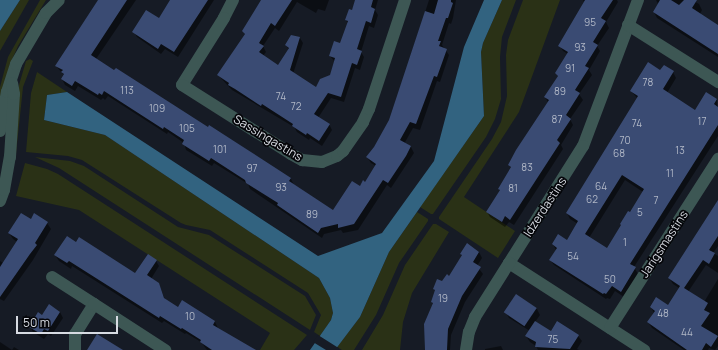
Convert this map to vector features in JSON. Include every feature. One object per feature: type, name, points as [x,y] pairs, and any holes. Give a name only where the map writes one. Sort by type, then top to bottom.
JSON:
[{"type":"street","points":[[46,13],[50,0]]},
{"type":"street","points":[[0,131],[7,92],[22,53],[46,13],[58,0]]},
{"type":"street","name":"Sassingastins","points":[[234,0],[182,85],[291,154],[302,160],[322,162],[337,156],[343,151],[363,122],[369,109],[405,0]]},
{"type":"street","name":"Idzerdastins","points":[[466,350],[469,332],[475,317],[583,146],[638,0]]},
{"type":"street","points":[[628,25],[718,82]]},
{"type":"street","points":[[0,201],[4,190],[10,157],[14,94],[12,81]]},
{"type":"street","name":"Jarigsmastins","points":[[610,328],[718,159]]},
{"type":"street","points":[[509,263],[644,350]]},
{"type":"street","points":[[52,277],[165,350]]},
{"type":"street","points":[[75,350],[75,334],[94,304]]},
{"type":"green space","points":[[20,0],[29,0],[0,51],[0,31]]},
{"type":"green space","points":[[40,0],[46,0],[18,46],[10,64],[0,111],[0,87],[8,57]]},
{"type":"green space","points":[[502,0],[516,0],[502,37],[500,57],[501,99],[495,119],[486,137],[433,214],[431,214],[420,207],[484,116],[481,52],[483,43]]},
{"type":"green space","points":[[523,0],[560,0],[519,112],[464,197],[515,231],[498,258],[439,219],[439,217],[492,139],[501,122],[507,96],[506,55],[508,40]]},
{"type":"green space","points":[[30,59],[33,61],[23,87],[16,154],[14,154],[19,85],[26,61]]},
{"type":"green space","points":[[37,72],[67,92],[47,95],[44,120],[105,135],[319,278],[330,298],[333,313],[331,320],[320,336],[314,332],[321,315],[308,293],[210,230],[181,223],[82,160],[68,156],[26,152],[31,93]]},
{"type":"green space","points":[[35,157],[70,161],[84,166],[178,227],[209,235],[305,296],[316,315],[310,330],[59,168]]},
{"type":"green space","points":[[25,163],[47,169],[58,174],[307,335],[294,350],[260,350],[270,333],[79,210],[16,196]]},
{"type":"green space","points":[[417,212],[428,219],[428,221],[399,263],[376,315],[354,350],[342,350],[337,347],[360,317],[389,252]]},
{"type":"green space","points":[[433,224],[436,224],[449,232],[412,293],[403,322],[400,350],[362,350],[383,315],[405,265]]},
{"type":"water","points":[[0,0],[20,0],[0,31]]},
{"type":"water","points":[[484,0],[502,0],[483,43],[481,52],[484,116],[389,252],[360,317],[335,350],[310,350],[331,320],[333,313],[330,298],[319,278],[105,135],[44,120],[47,95],[67,92],[318,256],[382,233],[434,161],[464,47]]},
{"type":"pier","points":[[318,335],[339,348],[338,350],[326,350],[313,342]]},
{"type":"building","points":[[98,0],[127,0],[91,55],[114,70],[116,68],[208,127],[209,125],[291,178],[289,181],[333,210],[352,181],[360,186],[363,180],[365,182],[376,164],[366,157],[374,147],[389,120],[425,11],[434,14],[438,0],[451,0],[453,3],[438,41],[441,41],[439,46],[447,49],[437,77],[434,76],[416,124],[410,122],[400,140],[411,146],[406,156],[388,183],[383,180],[354,224],[338,228],[338,224],[321,228],[318,233],[277,205],[278,203],[246,183],[245,180],[211,158],[209,161],[182,144],[184,140],[164,127],[163,129],[104,91],[102,95],[99,93],[98,95],[75,81],[72,86],[61,79],[64,74],[61,72],[63,70],[55,66]]},
{"type":"building","points":[[170,0],[208,0],[174,52],[161,44],[158,49],[132,32],[146,10],[159,18]]},
{"type":"building","points":[[261,0],[292,0],[275,26],[271,23],[259,43],[264,46],[259,52],[278,65],[289,48],[285,45],[291,35],[300,37],[290,70],[316,87],[320,79],[330,75],[335,58],[329,56],[334,41],[340,43],[348,21],[345,20],[349,9],[352,10],[355,0],[373,0],[371,7],[375,9],[371,23],[366,21],[357,49],[362,51],[357,65],[352,63],[341,97],[328,93],[314,114],[330,124],[319,141],[307,133],[306,135],[292,126],[293,124],[262,104],[261,106],[228,85],[229,83],[217,75],[245,34],[242,31]]},
{"type":"building","points":[[585,0],[613,0],[601,18],[606,21],[593,42],[598,45],[585,66],[589,68],[575,90],[580,93],[566,115],[571,119],[557,140],[560,143],[510,220],[505,216],[502,222],[486,212],[500,190],[498,189],[511,167],[508,165],[516,150],[549,100],[544,97],[558,76],[555,73],[568,52],[558,46]]},
{"type":"building","points":[[660,0],[671,0],[679,5],[684,0],[697,0],[692,8],[718,25],[718,54],[653,12]]},
{"type":"building","points":[[648,62],[660,70],[664,65],[674,71],[663,89],[695,110],[706,92],[717,99],[714,104],[718,107],[718,125],[630,264],[636,267],[621,292],[612,286],[606,294],[603,294],[549,260],[557,248],[552,244],[558,234],[567,240],[578,221],[566,213],[638,96],[630,91]],"holes":[[[622,175],[644,189],[630,212],[628,211],[607,248],[585,234]]]},
{"type":"building","points":[[718,200],[718,236],[709,250],[715,253],[709,264],[703,260],[684,288],[708,303],[704,310],[710,313],[701,326],[718,336],[711,347],[706,343],[702,350],[687,350],[647,322],[655,311],[650,307],[656,297],[668,305],[680,286],[668,278]]},
{"type":"building","points":[[21,213],[31,219],[34,213],[48,222],[35,243],[37,245],[0,297],[0,267],[18,239],[8,233]]},
{"type":"building","points":[[67,236],[76,242],[79,237],[135,273],[148,254],[157,260],[147,275],[159,283],[164,298],[178,307],[182,300],[215,321],[213,325],[256,350],[212,350],[200,342],[201,340],[182,328],[181,329],[160,316],[159,318],[69,261],[67,263],[54,255]]},
{"type":"building","points":[[467,243],[479,252],[473,262],[481,267],[462,296],[448,329],[447,350],[425,350],[424,324],[433,303],[431,302],[435,290],[433,289],[437,279],[442,281],[447,274],[449,276],[462,255],[460,254]]},
{"type":"building","points":[[516,294],[537,308],[524,326],[504,312]]},
{"type":"building","points":[[49,304],[60,312],[48,331],[44,329],[41,334],[29,327],[38,312],[42,315]]},
{"type":"building","points":[[535,321],[551,331],[557,321],[579,335],[570,349],[535,347],[536,342],[525,336]]},
{"type":"building","points":[[97,334],[123,350],[87,350]]}]
